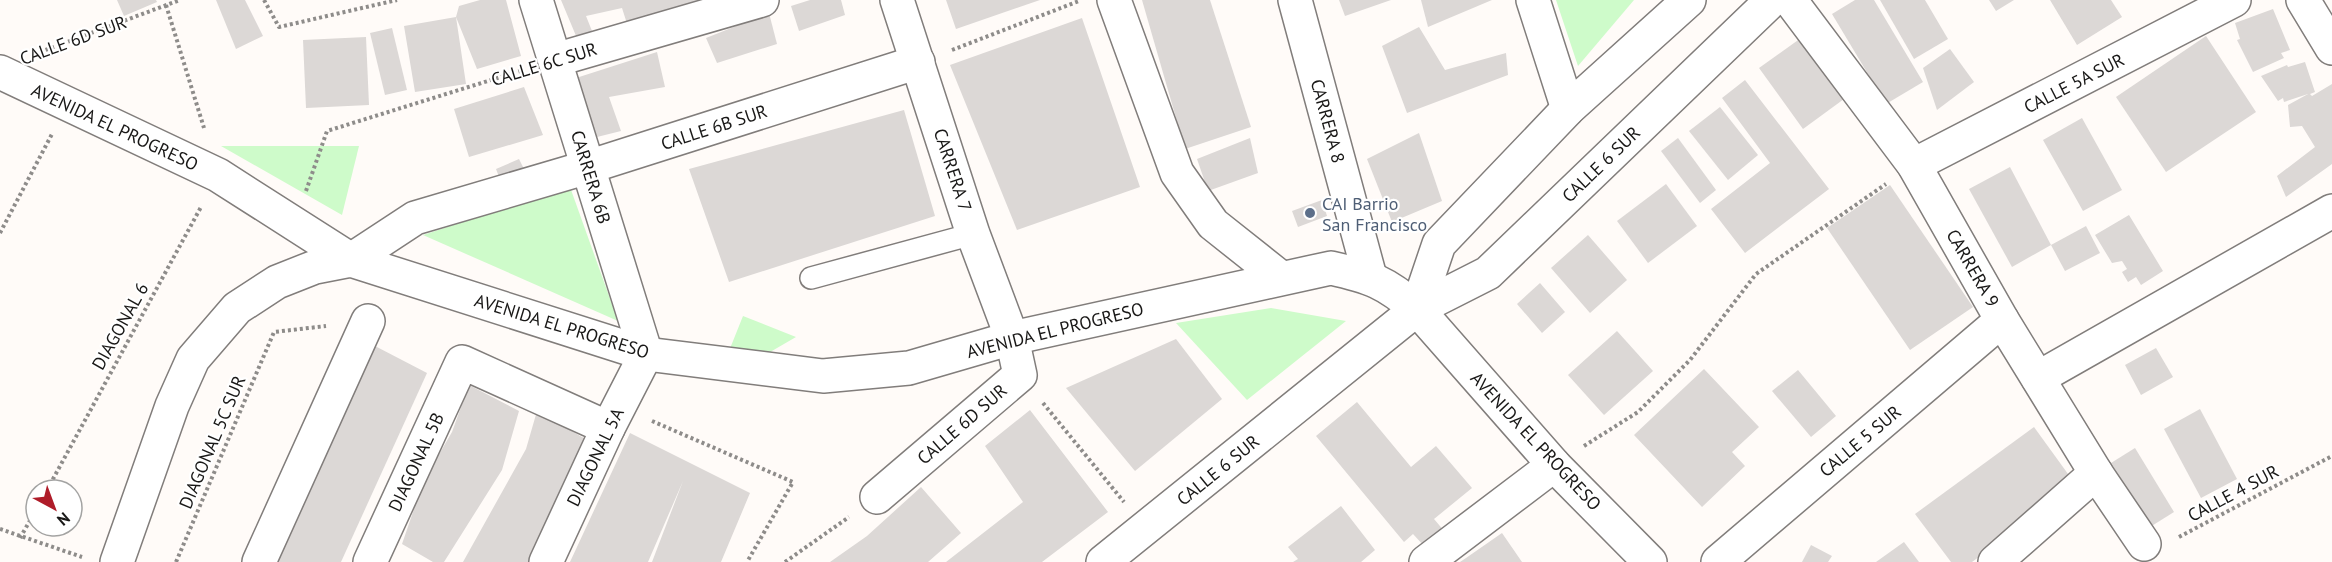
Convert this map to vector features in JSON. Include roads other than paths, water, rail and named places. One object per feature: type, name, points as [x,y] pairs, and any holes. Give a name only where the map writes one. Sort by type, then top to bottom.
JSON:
[{"type":"street","name":"CARRERA 6B","points":[[536,0],[646,354]]},
{"type":"street","name":"CALLE 6C SUR","points":[[555,60],[762,0]]},
{"type":"street","name":"CARRERA 7","points":[[897,0],[973,234],[1012,338]]},
{"type":"street","points":[[1114,0],[1177,173],[1213,224],[1281,278]]},
{"type":"street","name":"CARRERA 8","points":[[1295,0],[1370,277]]},
{"type":"street","points":[[1533,0],[1568,109]]},
{"type":"street","points":[[1417,309],[1439,244],[1568,109],[1689,0]]},
{"type":"street","name":"CALLE 6 SUR","points":[[1103,562],[1417,309],[1488,273],[1772,0]]},
{"type":"street","name":"CARRERA 9","points":[[1790,0],[1914,165],[2002,320],[2096,473],[2144,544]]},
{"type":"street","name":"CALLE 5A SUR","points":[[1914,165],[2234,0]]},
{"type":"street","points":[[2303,0],[2332,48]]},
{"type":"street","name":"CALLE 6B SUR","points":[[351,260],[415,218],[588,167],[918,62]]},
{"type":"street","name":"AVENIDA EL PROGRESO","points":[[0,72],[218,175],[295,222],[351,260],[646,354],[823,376],[909,368],[1012,338],[1331,268],[1370,277],[1394,290],[1417,309],[1554,465],[1650,562]]},
{"type":"street","points":[[2038,378],[2332,211]]},
{"type":"street","name":"AVENIDA EL PROGRESO","points":[[102,560],[193,359],[237,308],[277,282],[315,267],[351,260]]},
{"type":"street","name":"CALLE 5 SUR","points":[[1718,562],[2002,320]]},
{"type":"street","points":[[259,562],[368,321]]},
{"type":"street","name":"CALLE 6D SUR","points":[[877,497],[1020,375],[1012,338]]},
{"type":"street","name":"DIAGONAL 5A","points":[[546,562],[646,354]]},
{"type":"street","name":"DIAGONAL 5B","points":[[370,562],[462,362],[614,417]]},
{"type":"street","points":[[1426,562],[1554,465]]},
{"type":"street","points":[[1995,562],[2096,473]]},
{"type":"lane","points":[[811,278],[973,234]]},
{"type":"place","name":"CAI Barrio San Francisco","points":[[1310,213]]}]
